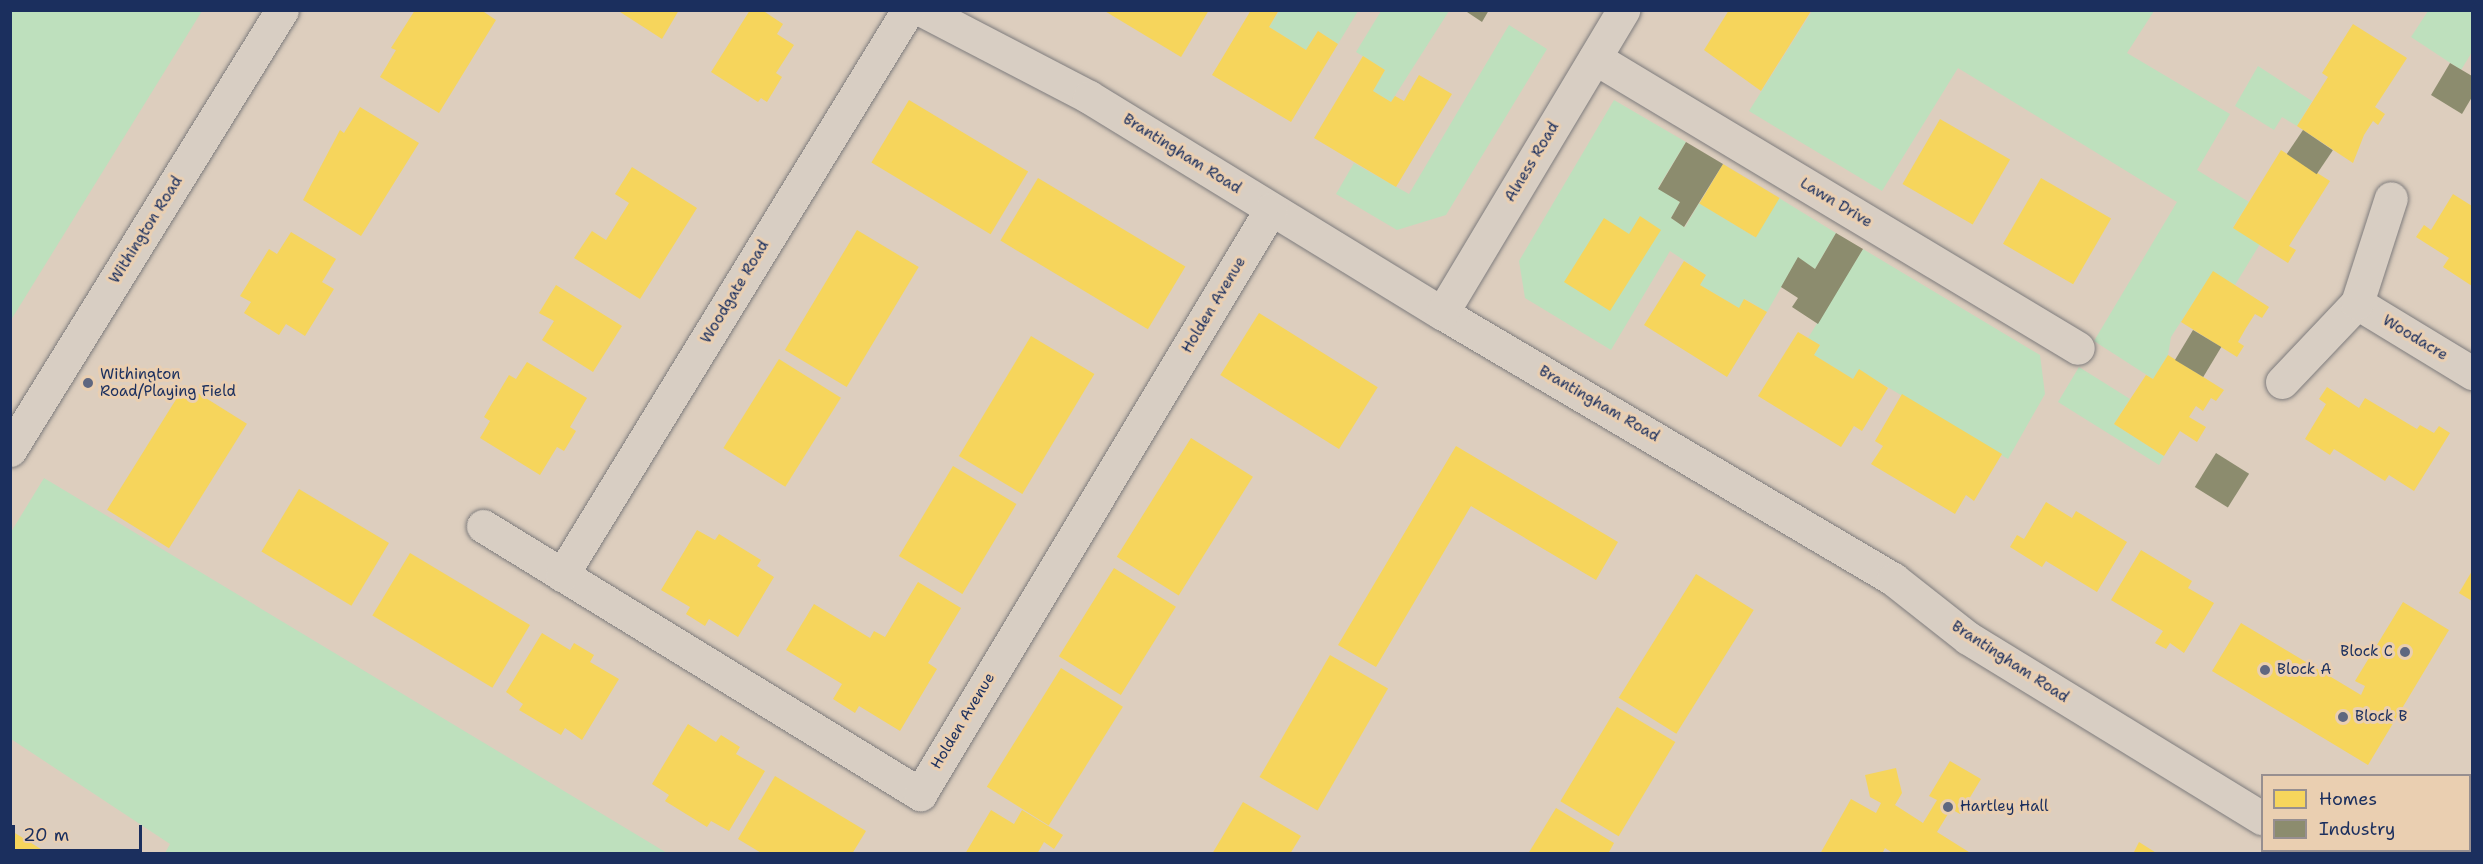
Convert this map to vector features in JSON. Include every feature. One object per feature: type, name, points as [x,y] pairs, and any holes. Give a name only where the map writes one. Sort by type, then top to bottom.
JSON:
[{"type":"street","name":"Withington Road","points":[[10,450],[282,10]]},
{"type":"street","name":"Woodgate Road","points":[[562,575],[909,10]]},
{"type":"street","name":"Brantingham Road","points":[[922,10],[1089,97],[1442,313],[1893,579],[1968,638],[2261,817]]},
{"type":"street","name":"Alness Road","points":[[1442,313],[1623,10]]},
{"type":"street","name":"Lawn Drive","points":[[1594,57],[2078,348]]},
{"type":"street","points":[[2282,382],[2357,303],[2391,198]]},
{"type":"street","name":"Holden Avenue","points":[[483,526],[920,794],[1271,209]]},
{"type":"street","name":"Woodacre","points":[[2357,303],[2472,373]]},
{"type":"green space","points":[[10,11],[202,11],[11,320]]},
{"type":"green space","points":[[1279,11],[1358,11],[1338,44],[1318,31],[1306,50],[1269,27]]},
{"type":"green space","points":[[1381,11],[1449,11],[1391,102],[1373,91],[1385,70],[1356,52]]},
{"type":"green space","points":[[1812,11],[2154,11],[2127,53],[2230,114],[2197,170],[2249,202],[2233,227],[2260,244],[2235,285],[2213,272],[2171,337],[2168,355],[2153,379],[2094,341],[2177,202],[1958,68],[1882,191],[1749,111]]},
{"type":"green space","points":[[2428,11],[2472,11],[2472,52],[2461,70],[2411,37]]},
{"type":"green space","points":[[1509,25],[1547,49],[1446,215],[1397,230],[1336,194],[1354,163],[1409,194]]},
{"type":"green space","points":[[2258,66],[2312,101],[2297,126],[2282,117],[2274,130],[2235,106]]},
{"type":"green space","points":[[1614,100],[1686,142],[1658,188],[1680,202],[1671,218],[1685,227],[1699,203],[1755,237],[1779,198],[1836,233],[1815,269],[1798,258],[1767,312],[1745,299],[1739,308],[1700,285],[1706,275],[1670,251],[1611,350],[1525,298],[1519,261]]},
{"type":"green space","points":[[1863,249],[2040,355],[2045,394],[2008,459],[1859,370],[1853,379],[1814,355],[1820,345],[1808,338]]},
{"type":"green space","points":[[2079,367],[2130,399],[2114,424],[2164,456],[2159,465],[2058,402]]},
{"type":"green space","points":[[44,478],[667,853],[165,853],[170,844],[11,739],[11,532]]},
{"type":"building: Homes","points":[[415,10],[481,10],[496,20],[439,113],[380,77],[396,50],[391,48]]},
{"type":"building: Homes","points":[[617,10],[679,10],[662,39]]},
{"type":"building: Homes","points":[[750,10],[762,10],[783,24],[777,34],[794,45],[776,73],[782,77],[767,102],[761,98],[758,102],[711,72]]},
{"type":"building: Homes","points":[[1103,10],[1209,10],[1181,57]]},
{"type":"building: Homes","points":[[1251,10],[1279,10],[1269,27],[1306,50],[1318,31],[1338,44],[1291,122],[1212,75]]},
{"type":"building: Homes","points":[[1729,10],[1811,11],[1761,91],[1704,50]]},
{"type":"building: Homes","points":[[2353,24],[2407,58],[2375,107],[2385,114],[2378,125],[2373,121],[2364,135],[2353,163],[2297,126],[2328,77],[2322,73]]},
{"type":"building: Homes","points":[[1363,56],[1385,70],[1373,91],[1391,102],[1395,96],[1404,101],[1419,75],[1452,94],[1396,187],[1314,138]]},
{"type":"building: Homes","points":[[909,100],[1028,172],[991,234],[871,163]]},
{"type":"building: Homes","points":[[360,107],[419,143],[361,236],[303,200],[340,130],[344,133]]},
{"type":"building: Homes","points":[[1940,119],[2010,160],[1973,224],[1902,184]]},
{"type":"building: Homes","points":[[2281,150],[2330,181],[2289,246],[2296,250],[2288,263],[2233,228]]},
{"type":"building: Homes","points":[[1723,164],[1780,198],[1756,237],[1699,203]]},
{"type":"building: Homes","points":[[632,167],[697,208],[640,299],[574,258],[592,231],[606,240],[629,203],[615,194]]},
{"type":"building: Homes","points":[[1038,178],[1185,267],[1148,329],[1000,241]]},
{"type":"building: Homes","points":[[2041,178],[2111,218],[2073,284],[2003,244]]},
{"type":"building: Homes","points":[[2453,194],[2472,206],[2472,286],[2443,267],[2449,258],[2416,237],[2424,225],[2431,230]]},
{"type":"building: Homes","points":[[1640,216],[1661,230],[1610,311],[1564,282],[1604,218],[1629,234]]},
{"type":"building: Homes","points":[[857,230],[919,267],[847,387],[785,350]]},
{"type":"building: Homes","points":[[291,232],[336,259],[322,282],[334,289],[305,336],[286,324],[279,335],[244,313],[251,302],[240,296],[269,249],[277,254]]},
{"type":"building: Homes","points":[[1684,261],[1706,275],[1700,285],[1739,308],[1744,299],[1767,312],[1727,377],[1644,325]]},
{"type":"building: Homes","points":[[2213,271],[2269,307],[2262,318],[2255,314],[2246,328],[2238,342],[2244,346],[2237,357],[2181,322]]},
{"type":"building: Homes","points":[[556,285],[622,326],[593,372],[542,340],[554,321],[539,313]]},
{"type":"building: Homes","points":[[1259,313],[1378,387],[1339,449],[1220,375]]},
{"type":"building: Homes","points":[[1798,332],[1820,345],[1814,355],[1853,379],[1859,369],[1888,388],[1862,431],[1854,426],[1841,447],[1758,396]]},
{"type":"building: Homes","points":[[1031,336],[1094,374],[1022,494],[959,456]]},
{"type":"building: Homes","points":[[2168,355],[2224,390],[2216,401],[2211,398],[2203,411],[2196,406],[2189,417],[2206,427],[2197,442],[2180,431],[2164,456],[2114,424],[2146,375],[2153,379]]},
{"type":"building: Homes","points":[[779,359],[841,398],[785,487],[723,448]]},
{"type":"building: Homes","points":[[527,362],[587,398],[570,427],[576,431],[564,451],[557,447],[540,475],[480,438],[490,421],[484,417],[509,375],[516,379]]},
{"type":"building: Homes","points":[[185,385],[247,424],[169,548],[107,510]]},
{"type":"building: Homes","points":[[2327,387],[2359,408],[2365,398],[2417,429],[2420,425],[2434,433],[2439,426],[2450,433],[2414,491],[2389,475],[2385,481],[2334,449],[2330,455],[2305,439],[2326,404],[2319,399]]},
{"type":"building: Homes","points":[[1902,394],[2002,454],[1974,501],[1966,495],[1955,514],[1871,464],[1883,446],[1875,441]]},
{"type":"building: Homes","points":[[1191,438],[1253,477],[1179,595],[1117,557]]},
{"type":"building: Homes","points":[[1456,446],[1618,542],[1596,580],[1471,506],[1376,667],[1338,645]]},
{"type":"building: Homes","points":[[953,466],[1016,504],[962,594],[899,556]]},
{"type":"building: Homes","points":[[299,489],[389,543],[351,606],[261,552]]},
{"type":"building: Homes","points":[[2046,502],[2072,518],[2076,511],[2127,542],[2097,592],[2046,561],[2042,567],[2010,547],[2017,535],[2024,539]]},
{"type":"building: Homes","points":[[697,530],[715,540],[719,534],[761,560],[757,566],[774,577],[738,637],[709,619],[705,626],[686,614],[690,607],[661,590]]},
{"type":"building: Homes","points":[[2141,550],[2192,581],[2188,588],[2214,603],[2184,653],[2170,643],[2166,649],[2155,643],[2163,631],[2111,600]]},
{"type":"building: Homes","points":[[410,553],[530,625],[492,688],[372,616]]},
{"type":"building: Homes","points":[[1114,568],[1176,607],[1121,695],[1059,656]]},
{"type":"building: Homes","points":[[2472,571],[2472,601],[2459,593]]},
{"type":"building: Homes","points":[[1696,574],[1754,610],[1676,734],[1619,698]]},
{"type":"building: Homes","points":[[918,582],[961,608],[928,663],[937,669],[900,731],[859,706],[855,713],[833,699],[842,684],[786,650],[814,604],[870,638],[874,631],[885,637]]},
{"type":"building: Homes","points":[[2403,602],[2449,630],[2368,765],[2212,671],[2241,623],[2361,695],[2365,686],[2355,681]]},
{"type":"building: Homes","points":[[542,633],[570,650],[574,643],[594,655],[590,662],[619,679],[582,740],[565,728],[561,735],[519,710],[523,704],[506,692]]},
{"type":"building: Homes","points":[[1330,655],[1388,688],[1318,811],[1260,777]]},
{"type":"building: Homes","points":[[1061,668],[1123,707],[1049,825],[987,787]]},
{"type":"building: Homes","points":[[1617,707],[1675,742],[1619,836],[1560,801]]},
{"type":"building: Homes","points":[[688,724],[716,742],[721,735],[740,747],[736,754],[765,771],[729,831],[711,821],[707,827],[665,801],[669,795],[652,784]]},
{"type":"building: Homes","name":"Hartley Hall","points":[[1950,761],[1981,779],[1960,814],[1951,809],[1937,832],[1972,854],[1894,854],[1885,848],[1882,854],[1820,854],[1851,799],[1876,813],[1881,803],[1870,797],[1865,775],[1896,768],[1902,793],[1895,805],[1923,823],[1937,800],[1929,796]]},
{"type":"building: Homes","points":[[775,776],[866,831],[852,854],[763,854],[738,839]]},
{"type":"building: Homes","points":[[1243,802],[1301,836],[1290,854],[1212,854]]},
{"type":"building: Homes","points":[[1556,808],[1614,843],[1608,854],[1528,854]]},
{"type":"building: Homes","points":[[991,810],[1014,824],[1022,810],[1063,835],[1054,849],[1044,842],[1037,854],[965,854]]},
{"type":"building: Homes","points":[[10,830],[49,854],[10,854]]},
{"type":"building: Homes","points":[[2139,842],[2158,854],[2133,854]]},
{"type":"building: Industry","points":[[1464,10],[1489,10],[1482,22]]},
{"type":"building: Industry","points":[[2450,63],[2472,76],[2472,97],[2462,114],[2431,95]]},
{"type":"building: Industry","points":[[2303,130],[2333,150],[2317,174],[2287,154]]},
{"type":"building: Industry","points":[[1686,142],[1723,164],[1684,227],[1671,218],[1680,202],[1658,189]]},
{"type":"building: Industry","points":[[1836,233],[1863,249],[1818,324],[1792,307],[1798,298],[1781,287],[1798,257],[1815,269]]},
{"type":"building: Industry","points":[[2193,330],[2221,347],[2203,377],[2175,360]]},
{"type":"building: Industry","points":[[2216,453],[2249,474],[2228,508],[2195,487]]},
{"type":"place","name":"Withington Road/Playing Field","points":[[88,383]]},
{"type":"place","name":"Block C","points":[[2405,652]]},
{"type":"place","name":"Block A","points":[[2265,670]]},
{"type":"place","name":"Block B","points":[[2343,717]]},
{"type":"place","name":"Hartley Hall","points":[[1948,807]]}]
